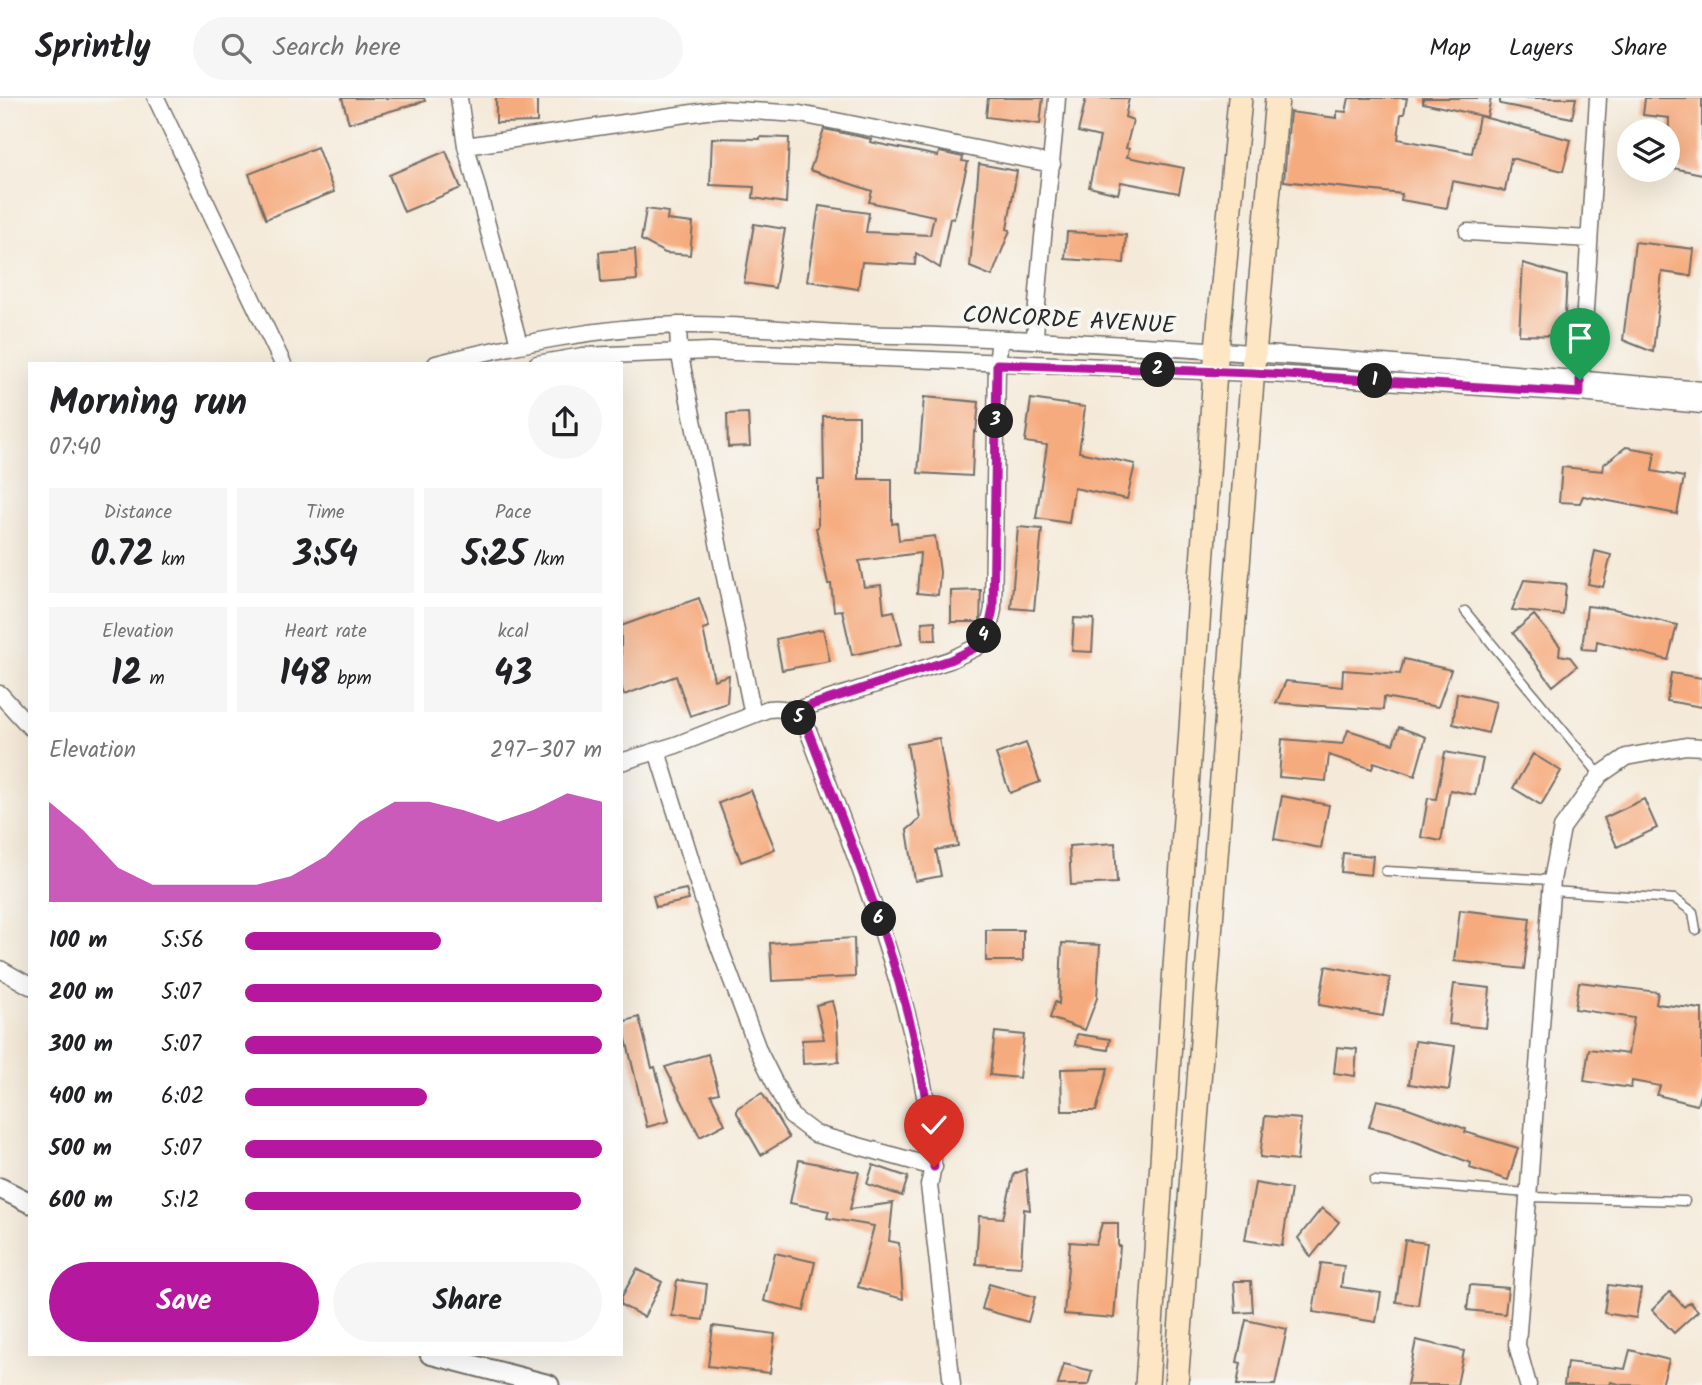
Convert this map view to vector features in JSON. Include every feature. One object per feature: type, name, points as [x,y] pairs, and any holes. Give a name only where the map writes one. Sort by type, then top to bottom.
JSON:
[{"type":"main road","points":[[1147,1385],[1215,362],[1240,98]]},
{"type":"main road","points":[[1176,1385],[1254,364],[1278,98]]},
{"type":"street","points":[[156,98],[282,362]]},
{"type":"street","points":[[460,98],[466,146],[519,344]]},
{"type":"street","points":[[1035,341],[1037,288],[1057,98]]},
{"type":"street","points":[[1580,386],[1598,98]]},
{"type":"street","points":[[466,146],[719,104],[800,114],[1052,164]]},
{"type":"street","points":[[1468,232],[1589,240]]},
{"type":"street","points":[[678,326],[679,351],[753,715]]},
{"type":"street","name":"CONCORDE AVENUE","points":[[444,362],[519,344],[678,326],[1000,338],[1215,362]]},
{"type":"street","points":[[623,760],[657,751],[753,715],[781,708],[793,711],[950,660],[977,647],[989,628],[993,609],[997,364],[1000,338]]},
{"type":"street","name":"CONCORDE AVENUE","points":[[548,362],[583,356],[679,351],[997,364],[1215,362],[1580,386],[1702,390]]},
{"type":"street","name":"CONCORDE AVENUE","points":[[1580,386],[1702,405]]},
{"type":"street","points":[[0,694],[28,725]]},
{"type":"street","points":[[793,711],[806,725],[883,928],[915,1040],[934,1146],[934,1167],[929,1185],[953,1385]]},
{"type":"street","points":[[1528,1385],[1517,1345],[1551,885],[1562,828],[1600,775],[1626,757],[1686,746],[1702,747]]},
{"type":"street","points":[[657,751],[712,928],[759,1052],[791,1116],[815,1134],[934,1167]]},
{"type":"street","points":[[0,969],[28,985]]},
{"type":"street","points":[[0,1188],[28,1202]]},
{"type":"street","points":[[437,1356],[549,1385]]},
{"type":"lane","points":[[1465,611],[1600,775]]},
{"type":"lane","points":[[1386,870],[1675,899],[1693,912],[1696,930]]},
{"type":"lane","points":[[1374,1181],[1528,1195],[1685,1201]]},
{"type":"building","points":[[342,98],[424,98],[425,101],[349,123]]},
{"type":"building","points":[[496,98],[537,98],[537,122],[496,123]]},
{"type":"building","points":[[988,98],[1043,98],[1040,124],[986,117]]},
{"type":"building","points":[[1086,98],[1129,98],[1125,117],[1133,120],[1126,148],[1129,149],[1127,157],[1184,168],[1179,193],[1121,182],[1118,194],[1089,187],[1100,137],[1078,132]]},
{"type":"building","points":[[1349,98],[1407,98],[1404,114],[1401,114],[1398,139],[1472,153],[1479,116],[1571,140],[1563,171],[1511,158],[1505,191],[1452,181],[1447,208],[1401,200],[1402,194],[1284,181],[1290,112],[1337,118],[1337,111],[1346,112]]},
{"type":"building","points":[[1423,98],[1491,98],[1487,117],[1423,103]]},
{"type":"building","points":[[1500,98],[1576,98],[1572,118],[1500,104]]},
{"type":"building","points":[[1645,98],[1702,98],[1702,174],[1680,169],[1680,119],[1643,115]]},
{"type":"building","points":[[824,129],[938,156],[939,152],[963,157],[962,161],[968,162],[954,219],[950,218],[940,268],[916,253],[915,265],[862,262],[858,289],[807,281],[819,206],[869,213],[866,232],[930,235],[934,216],[869,202],[872,191],[810,170]]},
{"type":"building","points":[[712,138],[789,138],[786,203],[753,198],[754,187],[710,185]]},
{"type":"building","points":[[317,147],[334,192],[266,219],[249,174]]},
{"type":"building","points":[[446,151],[461,188],[404,212],[389,175]]},
{"type":"building","points":[[979,164],[1017,171],[1007,229],[1010,230],[992,276],[970,267]]},
{"type":"building","points":[[646,209],[668,212],[667,220],[693,223],[690,255],[665,253],[641,240]]},
{"type":"building","points":[[754,224],[785,229],[775,288],[744,283]]},
{"type":"building","points":[[1067,232],[1126,235],[1124,263],[1065,259]]},
{"type":"building","points":[[1635,242],[1694,249],[1691,276],[1662,272],[1653,352],[1623,340]]},
{"type":"building","points":[[635,249],[637,280],[601,283],[599,252]]},
{"type":"building","points":[[1523,263],[1567,276],[1564,336],[1519,335]]},
{"type":"building","points":[[924,397],[979,402],[976,432],[974,431],[972,476],[918,473]]},
{"type":"building","points":[[1031,399],[1085,407],[1079,452],[1135,464],[1127,499],[1074,488],[1069,523],[1036,518],[1047,445],[1025,442]]},
{"type":"building","points":[[748,413],[750,446],[728,447],[727,414]]},
{"type":"building","points":[[823,416],[859,416],[859,479],[892,479],[892,524],[897,523],[899,540],[935,536],[940,572],[938,595],[917,593],[920,553],[859,561],[864,587],[881,585],[884,613],[894,611],[902,644],[852,655],[842,610],[834,611],[831,584],[828,584],[816,528],[818,480],[824,480]]},
{"type":"building","points":[[1626,447],[1655,452],[1652,471],[1684,477],[1677,514],[1583,496],[1580,503],[1559,502],[1562,467],[1603,471],[1604,464]]},
{"type":"building","points":[[1018,527],[1042,529],[1034,610],[1011,608]]},
{"type":"building","points":[[1595,551],[1611,555],[1603,587],[1588,584]]},
{"type":"building","points":[[1524,580],[1566,584],[1563,615],[1512,610]]},
{"type":"building","points":[[981,590],[980,622],[951,622],[951,591]]},
{"type":"building","points":[[699,598],[709,627],[703,629],[714,680],[729,675],[727,703],[690,716],[676,676],[624,695],[623,625]]},
{"type":"building","points":[[1587,606],[1614,609],[1677,625],[1668,660],[1597,641],[1596,650],[1582,649]]},
{"type":"building","points":[[1534,615],[1560,646],[1559,655],[1570,657],[1577,666],[1553,686],[1513,633]]},
{"type":"building","points":[[1074,618],[1094,619],[1092,652],[1072,651]]},
{"type":"building","points":[[935,621],[936,640],[923,640],[922,622]]},
{"type":"building","points":[[823,629],[830,661],[782,670],[776,639]]},
{"type":"building","points":[[1404,659],[1451,670],[1438,707],[1384,697],[1383,710],[1276,703],[1286,681],[1342,687],[1343,670],[1400,674]]},
{"type":"building","points":[[1671,673],[1702,678],[1702,707],[1667,701]]},
{"type":"building","points":[[1457,693],[1496,702],[1488,733],[1453,724]]},
{"type":"building","points":[[1399,727],[1426,737],[1415,776],[1374,762],[1372,769],[1329,755],[1326,781],[1279,777],[1282,739],[1343,744],[1348,730],[1393,744]]},
{"type":"building","points":[[939,738],[958,846],[936,850],[941,876],[915,881],[907,830],[920,819],[907,744]]},
{"type":"building","points":[[1026,743],[1040,782],[1010,793],[996,754]]},
{"type":"building","points":[[1445,752],[1483,759],[1475,795],[1450,790],[1441,841],[1421,837],[1428,798],[1436,799]]},
{"type":"building","points":[[1533,754],[1561,771],[1541,805],[1513,788]]},
{"type":"building","points":[[751,790],[775,849],[741,862],[719,803]]},
{"type":"building","points":[[1282,796],[1329,805],[1321,848],[1274,839]]},
{"type":"building","points":[[1644,799],[1657,828],[1617,847],[1604,818]]},
{"type":"building","points":[[1115,843],[1117,883],[1071,885],[1069,846]]},
{"type":"building","points":[[1343,853],[1373,856],[1371,875],[1341,872]]},
{"type":"building","points":[[686,889],[689,900],[656,907],[653,896]]},
{"type":"building","points":[[1460,910],[1530,918],[1524,969],[1454,961]]},
{"type":"building","points":[[986,930],[1023,930],[1023,961],[986,961]]},
{"type":"building","points":[[854,938],[855,977],[772,981],[770,943]]},
{"type":"building","points":[[1062,943],[1100,945],[1097,998],[1085,1030],[1050,1018],[1055,1002],[1059,1004]]},
{"type":"building","points":[[1326,966],[1390,978],[1383,1016],[1319,1005]]},
{"type":"building","points":[[1579,982],[1658,992],[1656,1004],[1702,1009],[1702,1088],[1697,1105],[1657,1095],[1660,1086],[1632,1081],[1631,1088],[1584,1081],[1589,1049],[1628,1054],[1634,1018],[1575,1009]]},
{"type":"building","points":[[1454,984],[1490,988],[1486,1028],[1449,1024]]},
{"type":"building","points":[[832,1001],[837,1022],[839,1062],[803,1064],[802,1040],[824,1039],[816,1005]]},
{"type":"building","points":[[639,1017],[669,1121],[647,1127],[623,1022]]},
{"type":"building","points":[[995,1032],[1024,1035],[1019,1078],[990,1075]]},
{"type":"building","points":[[1077,1034],[1110,1039],[1108,1050],[1075,1045]]},
{"type":"building","points":[[1415,1041],[1455,1046],[1449,1090],[1409,1084]]},
{"type":"building","points":[[1337,1047],[1357,1049],[1355,1076],[1334,1073]]},
{"type":"building","points":[[708,1054],[719,1093],[711,1095],[725,1124],[700,1137],[665,1067]]},
{"type":"building","points":[[1108,1068],[1096,1111],[1062,1111],[1061,1069]]},
{"type":"building","points":[[762,1093],[789,1138],[761,1155],[737,1113],[737,1108]]},
{"type":"building","points":[[1377,1100],[1400,1105],[1466,1129],[1465,1132],[1518,1148],[1508,1180],[1470,1168],[1471,1163],[1390,1132],[1369,1127]]},
{"type":"building","points":[[1265,1116],[1301,1119],[1297,1161],[1260,1157]]},
{"type":"building","points":[[799,1160],[859,1172],[850,1209],[893,1203],[889,1241],[899,1243],[903,1299],[858,1287],[874,1226],[827,1218],[829,1211],[790,1203]]},
{"type":"building","points":[[873,1165],[908,1177],[902,1196],[867,1184]]},
{"type":"building","points":[[1026,1169],[1030,1210],[1024,1209],[1021,1267],[976,1264],[979,1216],[1003,1218],[1014,1174]]},
{"type":"building","points":[[1255,1183],[1291,1189],[1282,1246],[1245,1240]]},
{"type":"building","points":[[1322,1208],[1339,1222],[1311,1257],[1298,1238]]},
{"type":"building","points":[[1102,1223],[1118,1223],[1120,1246],[1114,1318],[1064,1314],[1070,1242],[1096,1244]]},
{"type":"building","points":[[1405,1240],[1427,1243],[1418,1305],[1396,1302]]},
{"type":"building","points":[[775,1253],[815,1262],[804,1311],[764,1301]]},
{"type":"building","points":[[1321,1263],[1344,1266],[1341,1287],[1381,1293],[1376,1322],[1313,1312]]},
{"type":"building","points":[[637,1269],[662,1282],[644,1317],[623,1306],[623,1294]]},
{"type":"building","points":[[677,1280],[707,1284],[703,1320],[672,1316]]},
{"type":"building","points":[[1234,1281],[1251,1281],[1253,1312],[1236,1313]]},
{"type":"building","points":[[989,1284],[1035,1297],[1028,1322],[982,1309]]},
{"type":"building","points":[[1470,1285],[1508,1288],[1505,1314],[1467,1310]]},
{"type":"building","points":[[1608,1285],[1641,1289],[1636,1318],[1604,1313]]},
{"type":"building","points":[[1670,1292],[1684,1307],[1690,1302],[1698,1311],[1674,1333],[1652,1310]]},
{"type":"building","points":[[1246,1320],[1287,1329],[1275,1385],[1237,1385],[1241,1363],[1237,1362]]},
{"type":"building","points":[[713,1326],[775,1334],[770,1373],[708,1366]]},
{"type":"building","points":[[1416,1340],[1464,1351],[1457,1385],[1407,1385]]},
{"type":"building","points":[[1630,1350],[1669,1360],[1662,1385],[1623,1385],[1611,1382],[1610,1385],[1564,1385],[1567,1362],[1625,1369]]},
{"type":"building","points":[[1064,1364],[1092,1371],[1088,1385],[1058,1385]]},
{"type":"route","points":[[934,1167],[934,1146],[915,1040],[883,928],[806,725],[793,711],[950,660],[977,647],[989,628],[993,609],[997,364],[1214,371],[1580,393],[1580,380]]}]
